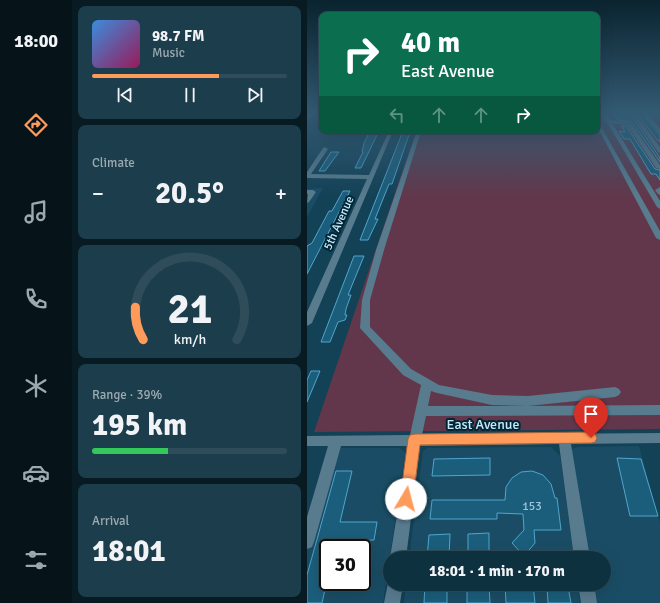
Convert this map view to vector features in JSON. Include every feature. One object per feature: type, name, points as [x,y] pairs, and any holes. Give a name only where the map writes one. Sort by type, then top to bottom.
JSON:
[{"type":"street","name":"5th Avenue","points":[[308,319],[387,140]]},
{"type":"street","points":[[416,140],[380,250],[366,300],[365,328],[407,372],[437,389],[492,400],[528,401],[615,392]]},
{"type":"street","points":[[608,140],[660,227]]},
{"type":"street","points":[[620,140],[660,207]]},
{"type":"street","points":[[640,140],[657,167],[660,167]]},
{"type":"street","points":[[652,140],[660,151]]},
{"type":"street","points":[[307,176],[325,150]]},
{"type":"street","points":[[307,176],[371,177]]},
{"type":"street","points":[[660,189],[660,194]]},
{"type":"street","points":[[307,192],[313,192],[307,201]]},
{"type":"street","points":[[655,218],[660,238]]},
{"type":"street","points":[[399,551],[415,439],[427,383]]},
{"type":"street","points":[[420,411],[660,410]]},
{"type":"street","points":[[564,438],[581,551]]},
{"type":"street","name":"East Avenue","points":[[307,441],[336,442],[415,439],[660,438]]},
{"type":"street","points":[[307,542],[336,442]]},
{"type":"street","points":[[392,603],[394,591]]},
{"type":"street","points":[[587,591],[589,603]]},
{"type":"shaded area","points":[[413,140],[660,140],[660,429],[314,432]]},
{"type":"shaded area","points":[[323,188],[307,217],[307,189]]},
{"type":"shaded area","points":[[639,446],[660,523],[660,603],[596,603],[594,591],[611,591],[611,551],[588,551],[572,457],[572,449],[579,447]]},
{"type":"shaded area","points":[[551,447],[560,456],[573,551],[410,551],[423,451],[428,448]]},
{"type":"shaded area","points":[[336,448],[399,448],[403,450],[405,453],[391,551],[383,551],[383,591],[385,591],[383,603],[307,603],[307,548]]},
{"type":"shaded area","points":[[405,591],[578,591],[580,603],[404,603]]},
{"type":"building","points":[[365,140],[375,140],[361,168],[355,168],[363,152]]},
{"type":"building","points":[[399,140],[407,140],[392,184],[389,184],[375,219],[378,219],[368,240],[360,240]]},
{"type":"building","points":[[631,140],[636,140],[655,169],[660,170],[660,180],[656,174],[651,174]]},
{"type":"building","points":[[645,140],[648,140],[660,158],[660,162]]},
{"type":"building","points":[[331,152],[339,152],[325,171],[319,171]]},
{"type":"building","points":[[343,191],[350,191],[307,274],[307,246],[312,243],[329,211],[332,211]]},
{"type":"building","points":[[354,256],[364,256],[348,295],[351,295],[346,309],[345,315],[347,315],[345,320],[338,322],[330,342],[321,342]]},
{"type":"building","points":[[311,371],[320,371],[307,402],[307,380]]},
{"type":"building","points":[[490,458],[490,475],[432,476],[434,459]]},
{"type":"building","points":[[617,458],[641,459],[658,516],[630,516]]},
{"type":"building","points":[[336,471],[352,471],[340,522],[377,522],[374,540],[319,539],[319,591],[325,591],[322,603],[307,603],[307,575]]},
{"type":"building","points":[[532,471],[543,475],[551,484],[555,498],[557,498],[561,530],[534,530],[535,543],[528,551],[519,551],[512,543],[524,530],[523,514],[497,513],[497,519],[430,519],[432,500],[505,500],[506,487],[512,478],[521,472]]},
{"type":"building","points":[[489,533],[489,551],[468,551],[468,534]]},
{"type":"building","points":[[450,534],[449,551],[428,551],[429,535]]},
{"type":"building","points":[[425,591],[447,591],[447,603],[424,603]]},
{"type":"building","points":[[467,591],[489,591],[490,603],[467,603]]},
{"type":"building","points":[[505,591],[534,591],[535,603],[506,603]]},
{"type":"building","points":[[547,591],[569,591],[571,603],[548,603]]},
{"type":"route","points":[[406,499],[415,439],[591,438]]}]
